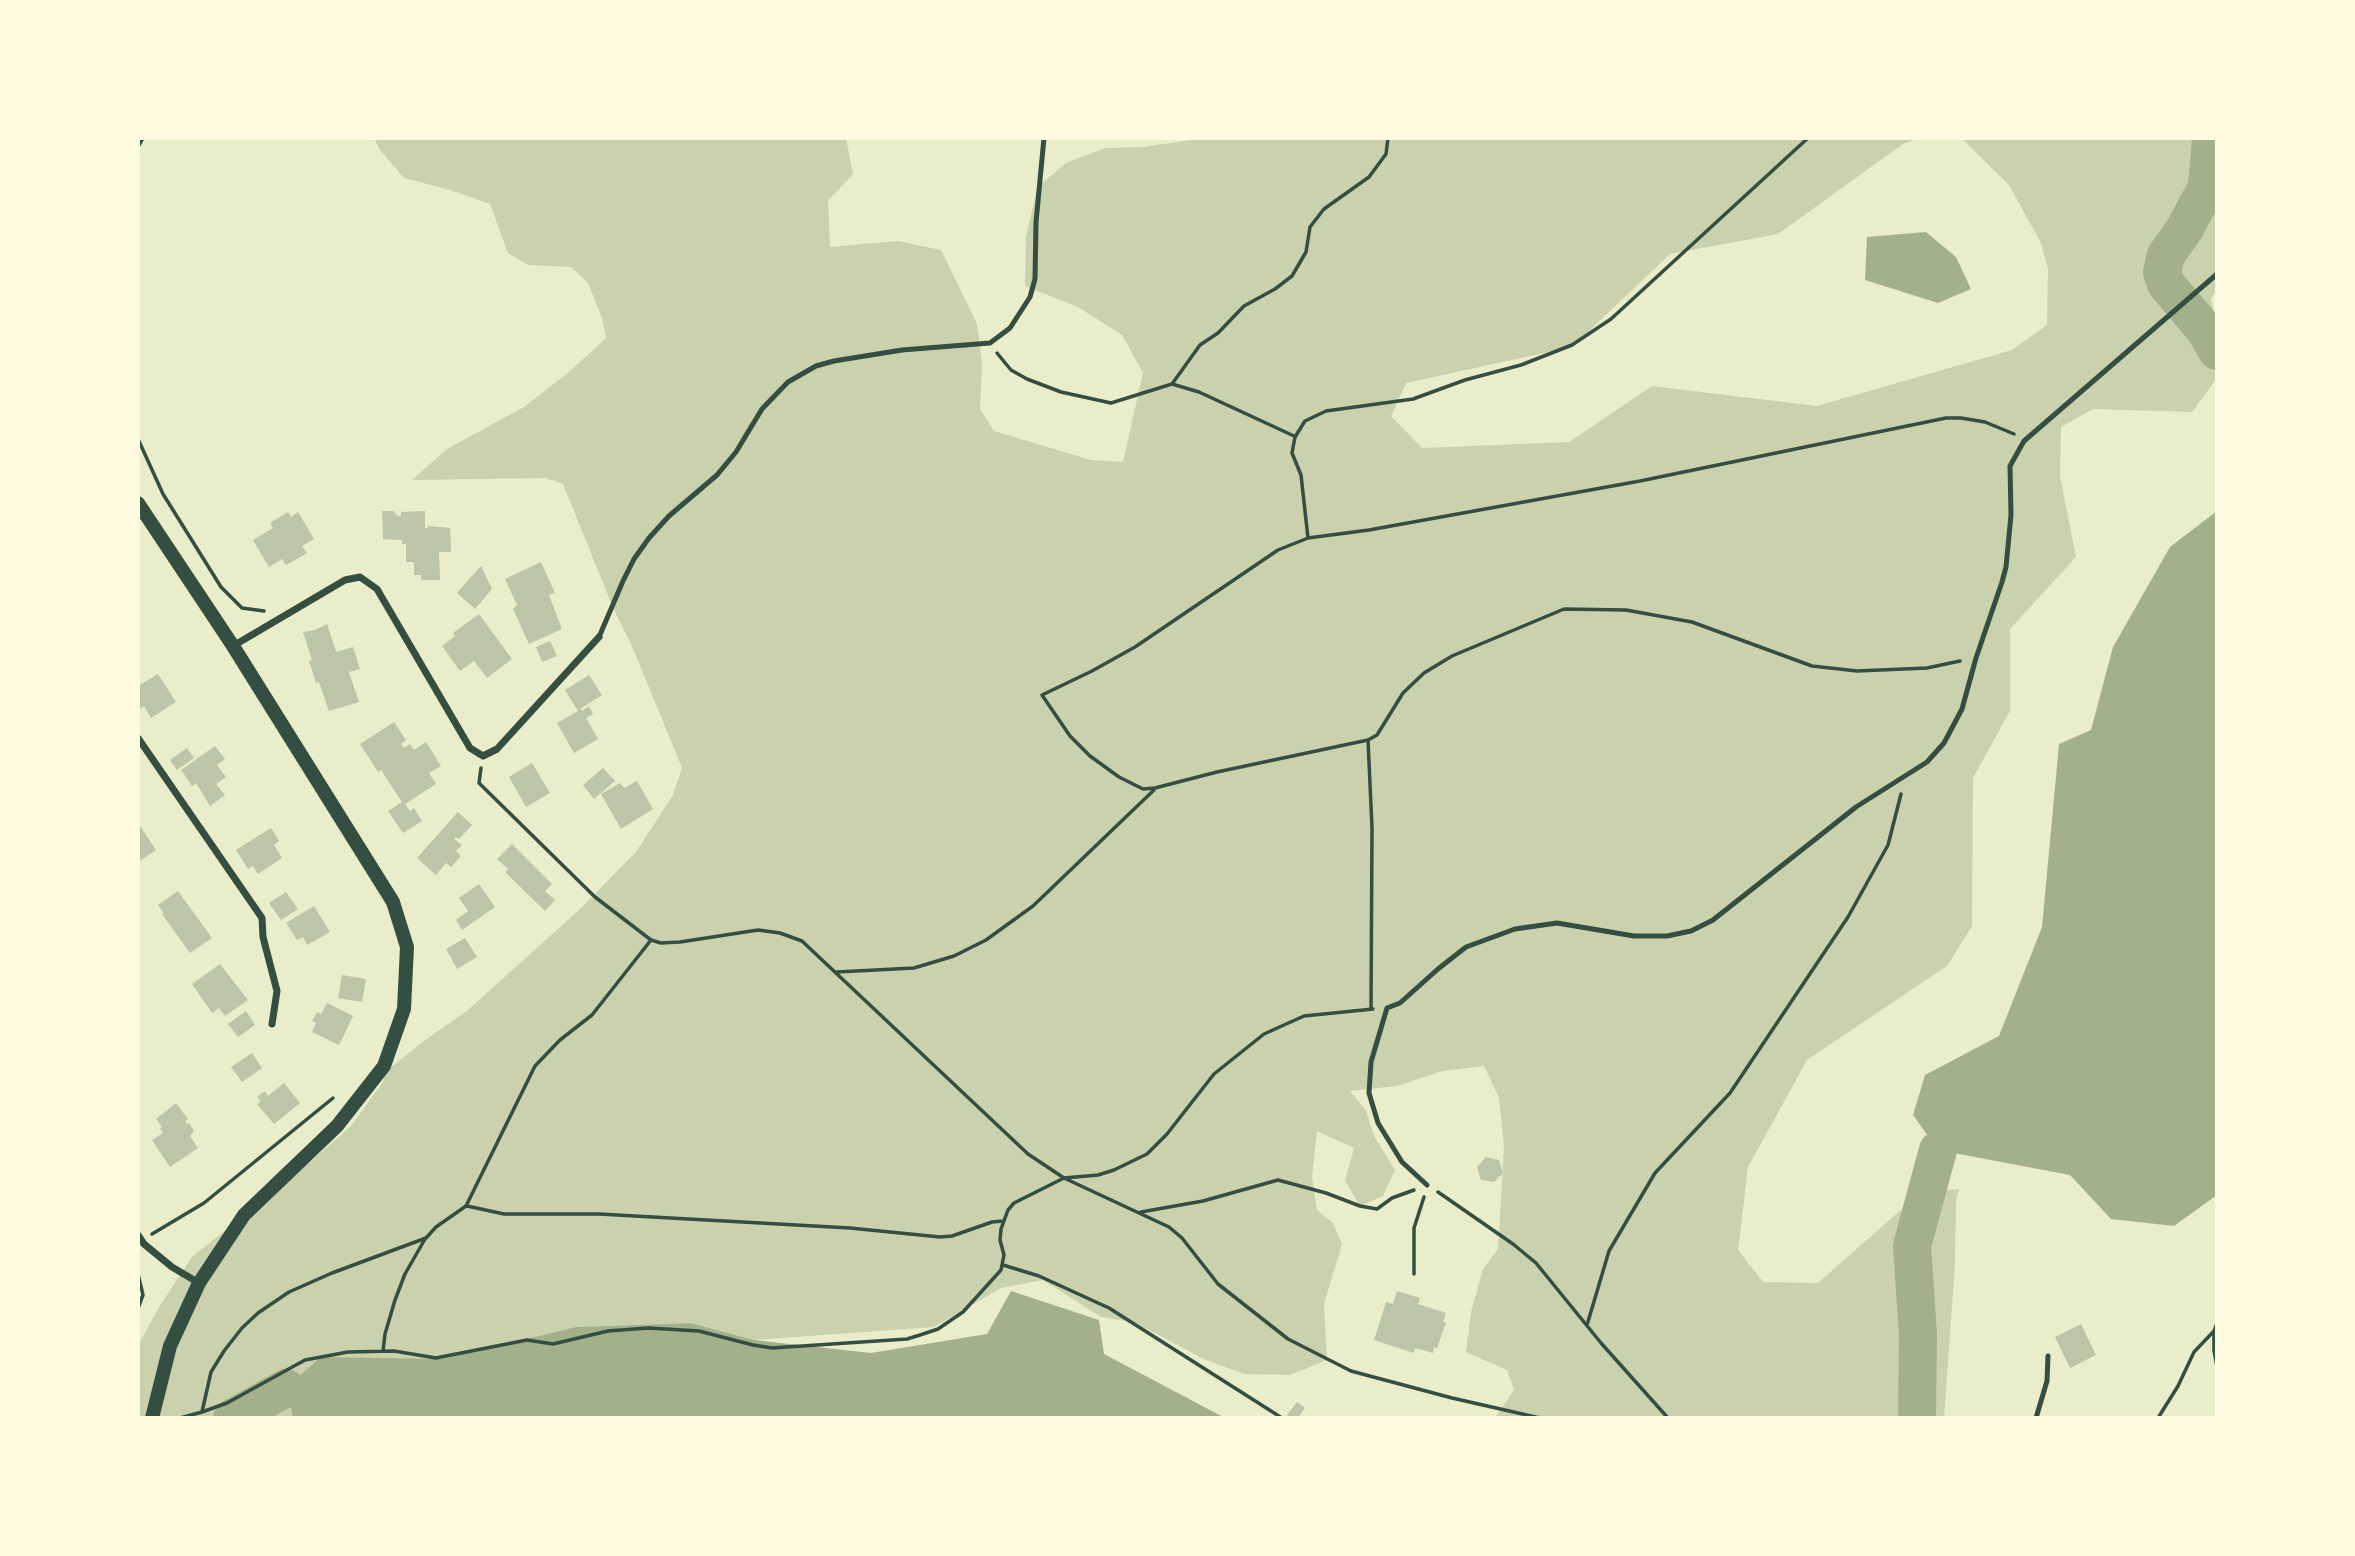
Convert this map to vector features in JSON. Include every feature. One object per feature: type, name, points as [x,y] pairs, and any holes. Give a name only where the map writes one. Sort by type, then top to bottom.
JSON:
[{"type":"main road","points":[[138,503],[233,646],[393,902],[407,947],[404,1009],[384,1066],[337,1126],[244,1215],[198,1283],[170,1346],[152,1418]]},
{"type":"street","points":[[233,646],[345,580],[360,578],[377,589],[470,748],[483,756],[497,749],[600,638]]},
{"type":"street","points":[[138,738],[262,918],[263,937],[277,991],[272,1024]]},
{"type":"street","points":[[138,1235],[144,1244],[198,1283]]},
{"type":"lane","points":[[600,638],[623,581],[649,538],[669,516],[717,475],[736,452],[762,409],[788,382],[816,366],[843,359],[902,350],[990,343],[1010,328],[1033,289],[1035,279],[1037,211],[1044,138]]},
{"type":"lane","points":[[1427,1185],[1402,1162],[1378,1123],[1369,1093],[1371,1062],[1387,1008],[1400,1003],[1466,947],[1514,929],[1557,923],[1634,936],[1667,936],[1691,931],[1713,920],[1856,807],[1927,762],[1949,734],[1962,709],[2006,567],[2011,515],[2010,466],[2024,441],[2217,274]]},
{"type":"lane","points":[[2036,1418],[2047,1381],[2049,1356]]},
{"type":"path","points":[[138,147],[143,138]]},
{"type":"path","points":[[1172,384],[1200,345],[1218,333],[1244,306],[1292,276],[1306,252],[1310,228],[1324,209],[1369,177],[1386,155],[1388,138]]},
{"type":"path","points":[[1308,538],[1301,475],[1292,453],[1295,437],[1305,421],[1326,411],[1413,399],[1465,380],[1521,365],[1572,345],[1611,319],[1808,138]]},
{"type":"path","points":[[990,343],[1003,362],[1027,379],[1061,392],[1111,403],[1172,384],[1199,392],[1295,437]]},
{"type":"path","points":[[1976,658],[1927,668],[1857,671],[1812,666],[1692,622],[1626,610],[1564,609],[1452,656],[1424,673],[1403,693],[1377,735],[1368,740],[1143,789],[1134,786],[1090,756],[1070,736],[1042,695],[1135,647],[1278,550],[1308,538],[1369,530],[1640,481],[1946,418],[1985,422],[2024,441]]},
{"type":"path","points":[[138,439],[163,494],[220,587],[242,608],[287,613]]},
{"type":"path","points":[[1368,740],[1372,828],[1371,1009]]},
{"type":"path","points":[[483,756],[479,783],[595,897],[651,940],[661,943],[758,930],[780,933],[802,942],[1028,1154],[1064,1178],[1178,1233],[1219,1284],[1288,1339],[1351,1371],[1540,1418]]},
{"type":"path","points":[[1587,1325],[1609,1251],[1655,1173],[1730,1093],[1848,918],[1888,845],[1906,774]]},
{"type":"path","points":[[836,972],[914,968],[954,956],[986,940],[1034,906],[1155,788]]},
{"type":"path","points":[[383,1351],[395,1300],[405,1274],[426,1238],[436,1227],[466,1206],[535,1066],[559,1040],[592,1015],[651,940]]},
{"type":"path","points":[[180,1418],[227,1403],[305,1360],[348,1352],[383,1351],[436,1358],[527,1340],[553,1344],[608,1331],[648,1328],[699,1331],[772,1348],[907,1339],[938,1329],[963,1312],[1003,1265],[1004,1255],[1000,1240],[1003,1221],[1014,1203],[1064,1178],[1098,1175],[1147,1154],[1167,1134],[1214,1074],[1264,1034],[1304,1016],[1387,1008]]},
{"type":"path","points":[[144,1244],[153,1232],[204,1203],[334,1098]]},
{"type":"path","points":[[1139,1212],[1203,1201],[1278,1180],[1377,1209],[1392,1198],[1427,1185]]},
{"type":"path","points":[[1427,1185],[1536,1263],[1636,1384],[1668,1418]]},
{"type":"path","points":[[1414,1274],[1414,1228],[1427,1185]]},
{"type":"path","points":[[466,1206],[504,1214],[612,1215],[850,1228],[940,1237],[961,1234],[992,1222],[1003,1221]]},
{"type":"path","points":[[202,1412],[211,1372],[230,1343],[258,1313],[289,1292],[426,1238]]},
{"type":"path","points":[[1003,1265],[1039,1276],[1109,1308],[1282,1418]]},
{"type":"path","points":[[138,1274],[144,1295],[138,1307]]},
{"type":"path","points":[[2217,1323],[2214,1331],[2217,1366]]},
{"type":"path","points":[[2158,1418],[2178,1386],[2194,1352],[2214,1331]]},
{"type":"shaded area","points":[[374,138],[846,138],[853,174],[828,201],[830,247],[898,241],[941,250],[977,324],[982,363],[980,409],[994,431],[1091,460],[1123,462],[1143,373],[1122,335],[1078,307],[1025,286],[1026,236],[1038,187],[1066,163],[1105,148],[1144,147],[1204,138],[1920,138],[1903,144],[1778,234],[1670,254],[1572,347],[1406,383],[1391,416],[1422,448],[1569,442],[1652,386],[1817,406],[2012,350],[2047,325],[2048,269],[2041,243],[2009,185],[1961,138],[2217,138],[2217,288],[2211,299],[2217,329],[2217,378],[2192,412],[2093,409],[2061,427],[2060,476],[2076,557],[2010,629],[2010,711],[1973,778],[1972,926],[1947,966],[1807,1060],[1748,1167],[1738,1250],[1763,1282],[1818,1283],[1920,1193],[1959,1189],[1956,1202],[1955,1264],[1944,1418],[1495,1418],[1514,1390],[1507,1370],[1466,1352],[1471,1312],[1483,1269],[1498,1249],[1504,1147],[1499,1098],[1484,1066],[1442,1071],[1397,1086],[1350,1091],[1366,1111],[1374,1136],[1395,1170],[1383,1196],[1360,1206],[1345,1181],[1354,1148],[1317,1131],[1312,1177],[1317,1210],[1333,1223],[1342,1244],[1324,1304],[1327,1360],[1290,1375],[1244,1374],[1204,1359],[1134,1322],[1101,1317],[1043,1280],[1001,1288],[934,1327],[754,1340],[691,1323],[576,1327],[442,1359],[286,1388],[293,1418],[138,1418],[138,1345],[192,1257],[301,1170],[351,1126],[383,1082],[385,1072],[468,1010],[579,910],[636,852],[673,795],[682,768],[563,484],[546,478],[412,480],[447,449],[524,407],[569,372],[606,338],[602,318],[588,283],[571,267],[528,265],[508,253],[490,204],[404,178],[380,150]]},
{"type":"shaded area","points":[[1926,232],[1956,257],[1971,289],[1938,303],[1865,280],[1867,237]]},
{"type":"shaded area","points":[[2217,511],[2217,1195],[2174,1226],[2111,1219],[2070,1175],[1938,1150],[1913,1115],[1925,1075],[1999,1036],[2042,927],[2059,744],[2091,730],[2113,647],[2170,547]]},
{"type":"shaded area","points":[[1011,1291],[1099,1320],[1104,1354],[1225,1418],[293,1418],[286,1388],[321,1357],[442,1359],[576,1327],[691,1323],[754,1340],[871,1353],[987,1334]]},
{"type":"building","points":[[382,511],[393,511],[401,516],[401,512],[425,511],[425,528],[450,528],[451,552],[439,552],[440,580],[421,580],[421,575],[414,575],[414,562],[406,562],[406,544],[402,544],[402,540],[383,539]]},
{"type":"building","points":[[288,512],[291,517],[298,512],[314,539],[302,546],[307,553],[286,565],[282,559],[269,567],[253,540],[273,528],[270,523]]},
{"type":"building","points":[[541,562],[555,593],[549,595],[562,629],[529,644],[513,609],[517,605],[505,579]]},
{"type":"building","points":[[481,566],[492,589],[475,609],[457,593]]},
{"type":"building","points":[[479,614],[512,659],[487,678],[474,661],[460,671],[442,646],[455,636],[453,633]]},
{"type":"building","points":[[327,624],[336,652],[353,647],[360,669],[349,672],[359,702],[329,711],[319,682],[316,683],[303,632]]},
{"type":"building","points":[[550,641],[557,656],[542,662],[536,647]]},
{"type":"building","points":[[158,674],[176,702],[151,718],[144,706],[140,709],[138,706],[138,686]]},
{"type":"building","points":[[589,675],[602,695],[580,709],[582,711],[589,706],[593,714],[586,718],[598,739],[574,753],[557,723],[578,711],[565,690]]},
{"type":"building","points":[[394,722],[406,740],[401,744],[404,748],[410,744],[414,750],[426,742],[441,766],[429,773],[436,784],[405,804],[410,811],[414,808],[422,821],[403,833],[388,811],[402,802],[360,744]]},
{"type":"building","points":[[215,746],[225,759],[217,765],[226,777],[216,784],[225,795],[210,806],[196,783],[192,786],[181,770]]},
{"type":"building","points":[[187,748],[194,758],[177,770],[170,760]]},
{"type":"building","points":[[532,763],[550,793],[526,807],[509,777]]},
{"type":"building","points":[[603,768],[615,781],[594,799],[583,785]]},
{"type":"building","points":[[637,781],[653,809],[621,829],[601,794],[620,783],[624,788]]},
{"type":"building","points":[[458,812],[472,825],[459,839],[454,839],[462,845],[456,851],[461,856],[451,867],[446,863],[436,875],[417,858]]},
{"type":"building","points":[[138,823],[156,850],[138,862]]},
{"type":"building","points":[[271,828],[279,841],[274,845],[282,858],[258,874],[253,866],[248,869],[236,850]]},
{"type":"building","points":[[512,844],[552,884],[545,891],[555,900],[545,911],[505,872],[508,869],[497,859]]},
{"type":"building","points":[[479,884],[495,907],[462,930],[456,920],[468,911],[459,898]]},
{"type":"building","points":[[178,891],[212,938],[190,953],[158,905]]},
{"type":"building","points":[[286,892],[298,909],[281,920],[269,903]]},
{"type":"building","points":[[314,906],[330,932],[307,945],[303,937],[297,940],[286,923]]},
{"type":"building","points":[[465,938],[477,957],[457,969],[446,949]]},
{"type":"building","points":[[220,964],[248,1000],[225,1016],[219,1008],[212,1013],[192,984]]},
{"type":"building","points":[[342,975],[366,979],[362,1002],[338,998]]},
{"type":"building","points":[[327,1003],[353,1016],[339,1045],[312,1032],[316,1023],[312,1021],[317,1012],[321,1014]]},
{"type":"building","points":[[246,1011],[255,1025],[238,1037],[228,1024]]},
{"type":"building","points":[[252,1053],[262,1068],[242,1082],[231,1067]]},
{"type":"building","points":[[284,1083],[300,1103],[274,1124],[257,1104],[261,1101],[257,1097],[265,1091],[268,1096]]},
{"type":"building","points":[[176,1103],[188,1119],[185,1121],[194,1131],[190,1136],[198,1148],[170,1167],[152,1140],[163,1133],[156,1119]]},
{"type":"building","points":[[1486,1157],[1499,1160],[1503,1173],[1494,1182],[1481,1180],[1477,1167]]},
{"type":"building","points":[[1397,1291],[1420,1298],[1418,1304],[1446,1313],[1443,1322],[1446,1323],[1433,1353],[1415,1348],[1414,1353],[1374,1340],[1386,1302],[1393,1304]]},
{"type":"building","points":[[2081,1324],[2096,1355],[2070,1368],[2055,1337]]},
{"type":"building","points":[[1297,1402],[1305,1408],[1298,1418],[1291,1418],[1287,1415]]},
{"type":"waterway","points":[[2211,138],[2207,187],[2184,230],[2166,255],[2162,272],[2166,284],[2205,330],[2217,351]]},
{"type":"waterway","points":[[1917,1418],[1918,1334],[1912,1246],[1938,1150]]},
{"type":"waterway","points":[[232,1418],[286,1388]]}]
